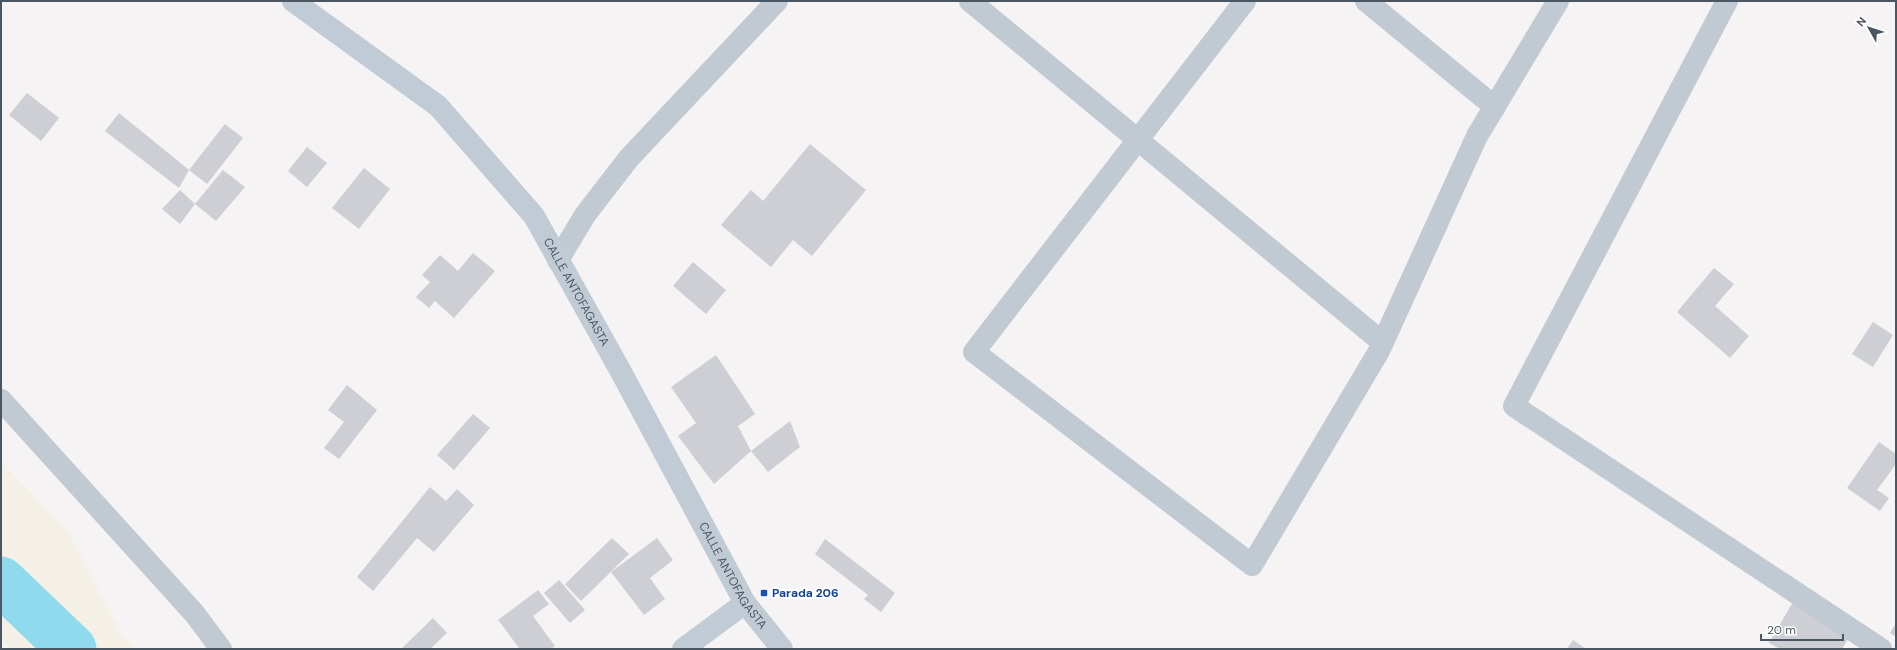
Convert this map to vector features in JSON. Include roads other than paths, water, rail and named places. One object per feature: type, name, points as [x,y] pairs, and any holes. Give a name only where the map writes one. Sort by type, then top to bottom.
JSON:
[{"type":"main road","name":"CALLE ANTOFAGASTA","points":[[293,1],[438,106],[534,216],[620,370],[745,603],[782,649]]},
{"type":"main road","points":[[683,649],[745,603]]},
{"type":"street","points":[[558,260],[585,215],[629,158],[777,1]]},
{"type":"street","points":[[970,1],[1382,342]]},
{"type":"street","points":[[1245,1],[974,352],[1252,565],[1382,342],[1477,136],[1558,1]]},
{"type":"street","points":[[1366,1],[1495,107]]},
{"type":"street","points":[[1727,1],[1514,406],[1882,649]]},
{"type":"street","points":[[1,400],[194,613],[221,649]]},
{"type":"waterway","points":[[1,581],[72,649]]},
{"type":"place","name":"Parada 206","points":[[764,593]]}]
